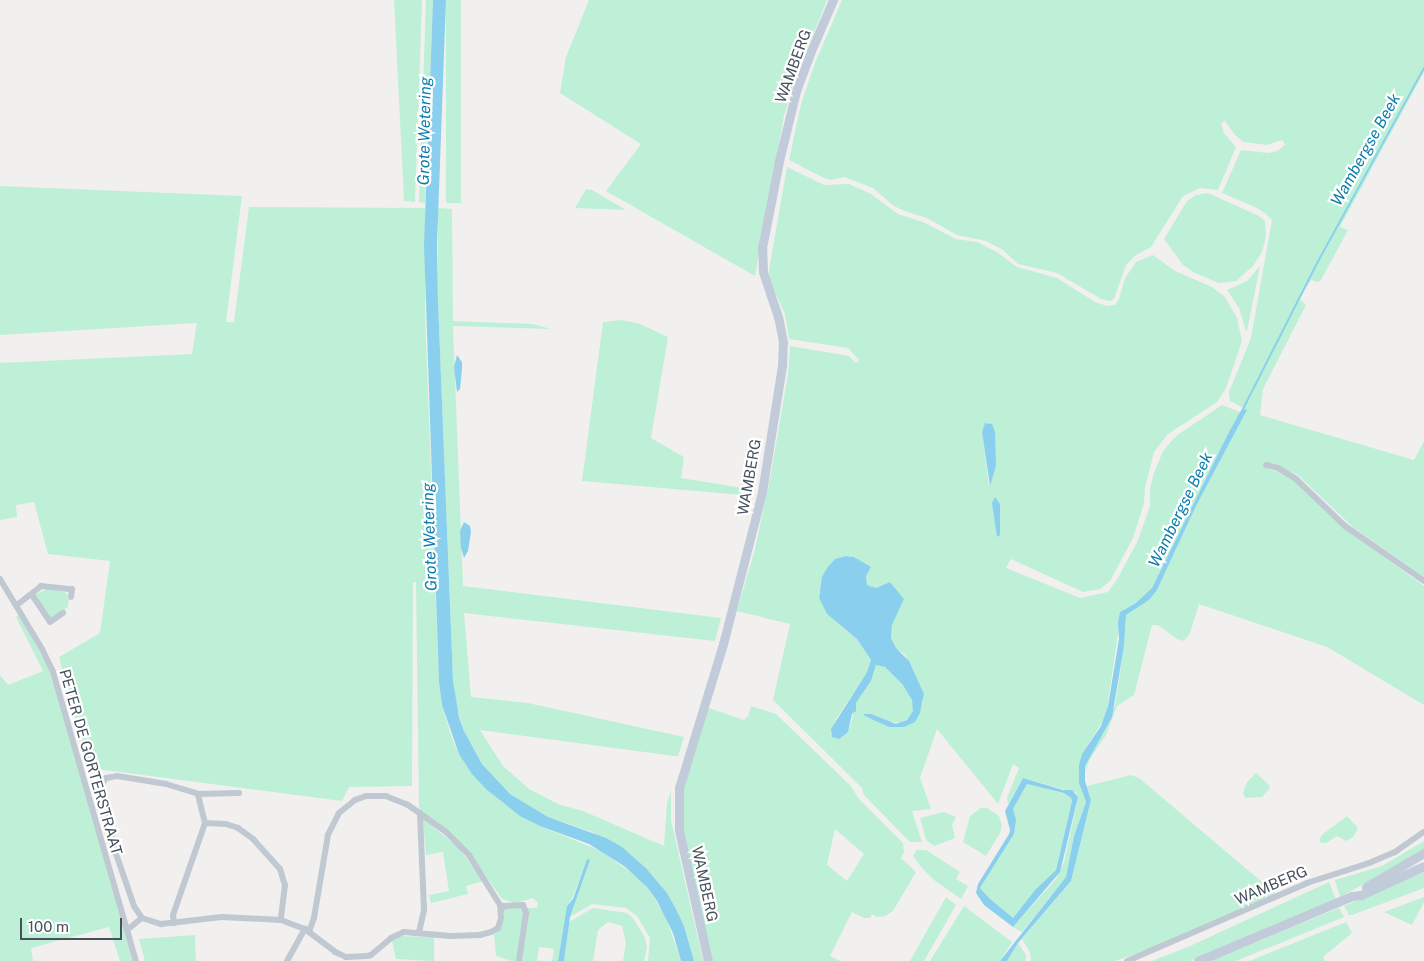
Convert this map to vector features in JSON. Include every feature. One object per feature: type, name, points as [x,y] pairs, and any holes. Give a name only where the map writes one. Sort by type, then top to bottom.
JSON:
[{"type":"street","name":"WAMBERG","points":[[708,961],[679,830],[680,788],[723,644],[762,492],[782,366],[782,342],[778,317],[763,272],[762,248],[796,91],[810,51],[833,0]]},
{"type":"street","points":[[1266,465],[1278,468],[1296,479],[1345,526],[1424,581]]},
{"type":"street","name":"PETER DE GORTERSTRAAT","points":[[0,578],[42,649],[53,672],[136,961]]},
{"type":"street","points":[[17,605],[41,586],[72,589],[71,597]]},
{"type":"street","points":[[32,595],[50,622],[63,613]]},
{"type":"street","points":[[239,793],[198,794],[166,784],[117,776],[106,778],[102,784],[114,848],[134,906],[142,918],[161,924],[222,917],[281,920],[307,930],[335,952],[354,959],[373,958],[391,938],[404,932],[451,936],[480,935],[498,928],[503,906],[523,905],[526,913],[519,961]]},
{"type":"street","points":[[174,923],[173,915],[205,823],[198,794]]},
{"type":"street","points":[[287,961],[314,918],[328,835],[339,813],[355,800],[366,796],[386,796],[408,804],[446,832],[469,855],[496,898],[501,911]]},
{"type":"street","points":[[419,932],[424,910],[420,813]]},
{"type":"street","points":[[205,823],[226,824],[238,828],[254,839],[280,869],[285,885],[281,920]]},
{"type":"street","name":"WAMBERG","points":[[1128,961],[1306,883],[1369,863],[1395,852],[1424,832]]},
{"type":"street","points":[[1198,961],[1352,896],[1424,853]]},
{"type":"street","points":[[1352,896],[1362,895],[1424,866]]},
{"type":"street","points":[[127,930],[142,918]]},
{"type":"green space","points":[[394,0],[422,0],[415,202],[404,201]]},
{"type":"green space","points":[[426,0],[433,0],[425,203],[419,202]]},
{"type":"green space","points":[[446,0],[461,0],[461,203],[446,203]]},
{"type":"green space","points":[[589,0],[827,0],[796,77],[784,116],[755,276],[606,191],[641,144],[560,93],[566,57]]},
{"type":"green space","points":[[842,0],[1424,0],[1424,72],[1340,227],[1348,230],[1321,280],[1318,282],[1311,280],[1299,299],[1306,305],[1263,389],[1260,415],[1414,460],[1424,441],[1424,577],[1354,528],[1298,475],[1271,464],[1268,469],[1287,474],[1343,527],[1424,586],[1424,705],[1327,647],[1199,604],[1190,633],[1184,641],[1177,639],[1158,625],[1152,625],[1134,695],[1117,706],[1106,735],[1090,759],[1084,774],[1087,759],[1115,706],[1124,646],[1126,615],[1149,600],[1157,590],[1196,506],[1247,410],[1230,401],[1229,392],[1251,338],[1272,220],[1255,207],[1222,193],[1241,150],[1268,153],[1277,151],[1285,145],[1282,140],[1267,145],[1243,142],[1235,135],[1225,121],[1221,123],[1224,133],[1236,147],[1218,190],[1200,188],[1183,196],[1151,247],[1136,255],[1126,265],[1114,299],[1110,301],[1101,299],[1057,273],[1018,264],[1003,250],[986,241],[957,235],[927,218],[894,206],[873,188],[844,177],[831,180],[824,178],[789,160],[801,104],[815,63]]},
{"type":"green space","points":[[787,167],[824,185],[849,184],[871,194],[898,214],[923,222],[956,239],[977,242],[997,252],[1017,267],[1057,278],[1095,302],[1107,306],[1115,305],[1119,299],[1125,278],[1136,262],[1153,255],[1175,271],[1212,287],[1225,297],[1237,318],[1242,341],[1226,388],[1217,402],[1168,434],[1154,452],[1145,488],[1144,503],[1133,538],[1110,581],[1100,589],[1083,592],[1011,559],[1006,568],[1080,598],[1108,592],[1118,578],[1138,540],[1150,506],[1150,488],[1154,473],[1163,451],[1176,436],[1222,405],[1240,412],[1152,588],[1136,604],[1125,608],[1118,634],[1106,716],[1082,754],[1081,789],[1086,802],[1074,836],[1066,877],[1022,932],[1013,927],[1056,879],[1064,862],[1077,803],[1077,793],[1023,778],[1008,804],[1007,798],[1019,768],[1013,764],[998,804],[937,729],[920,778],[931,809],[912,811],[922,842],[910,842],[864,795],[862,788],[773,700],[790,624],[737,611],[755,549],[770,479],[788,374],[790,346],[849,356],[856,363],[859,360],[848,348],[789,339],[785,314],[770,281],[769,270]],"holes":[[[985,423],[989,423],[996,460],[989,486],[982,432]],[[846,556],[855,557],[870,568],[866,576],[867,585],[876,588],[890,582],[904,599],[892,625],[891,638],[896,648],[905,655],[923,692],[923,703],[915,722],[884,725],[875,720],[871,714],[888,722],[900,723],[911,717],[914,708],[910,694],[903,685],[885,667],[876,665],[871,681],[856,703],[850,727],[830,735],[836,719],[867,672],[871,660],[857,639],[827,614],[819,598],[819,593]]]},
{"type":"green space","points":[[0,186],[242,196],[226,322],[234,322],[249,207],[425,208],[425,313],[439,682],[442,705],[451,736],[459,754],[487,789],[503,803],[540,826],[601,851],[637,877],[647,887],[665,915],[681,961],[648,961],[650,938],[637,916],[626,908],[592,904],[570,917],[590,860],[587,859],[572,899],[567,906],[558,961],[552,961],[554,949],[539,947],[537,961],[512,961],[496,956],[494,934],[504,920],[504,908],[537,908],[538,903],[533,898],[515,903],[502,899],[474,859],[419,810],[416,582],[413,582],[412,786],[349,787],[342,801],[89,768],[59,657],[100,633],[110,561],[48,554],[34,502],[16,505],[17,517],[0,520],[0,363],[192,354],[197,323],[0,335]]},
{"type":"green space","points":[[586,189],[592,190],[626,210],[575,208]]},
{"type":"green space","points":[[1208,193],[1259,216],[1265,221],[1266,236],[1262,252],[1253,266],[1236,281],[1219,283],[1195,273],[1183,265],[1164,239],[1187,201],[1196,195]]},
{"type":"green space","points":[[438,208],[452,209],[453,321],[532,324],[551,329],[453,326],[463,586],[721,618],[715,641],[464,613],[471,697],[528,703],[684,737],[678,756],[674,756],[480,730],[503,766],[529,789],[558,804],[583,811],[664,846],[667,803],[671,792],[671,820],[703,961],[694,961],[684,926],[676,909],[667,893],[646,868],[632,855],[592,832],[548,817],[510,794],[482,764],[464,731],[455,701],[453,681],[438,301]]},
{"type":"green space","points":[[1260,266],[1246,331],[1239,308],[1227,290],[1247,281]]},
{"type":"green space","points":[[622,320],[640,324],[668,337],[651,438],[684,457],[681,478],[755,490],[753,496],[582,481],[603,322]]},
{"type":"green space","points":[[47,589],[65,592],[69,597],[68,607],[53,618],[50,618],[35,595]]},
{"type":"green space","points":[[20,615],[49,669],[133,961],[120,961],[109,927],[31,948],[33,961],[0,961],[0,675],[8,685],[43,671],[16,617]]},
{"type":"green space","points":[[751,706],[776,714],[851,786],[859,799],[903,843],[904,852],[901,858],[916,872],[893,911],[885,916],[877,917],[872,914],[870,918],[864,918],[852,912],[830,956],[840,961],[710,961],[681,828],[681,794],[706,707],[744,720],[748,716]],"holes":[[[835,829],[864,854],[847,881],[827,865]]]},
{"type":"green space","points":[[1256,773],[1270,788],[1262,797],[1245,798],[1243,793],[1247,782]]},
{"type":"green space","points":[[1131,775],[1139,778],[1276,894],[1155,947],[1115,961],[1031,961],[1030,952],[1022,939],[1071,881],[1091,800],[1087,786]]},
{"type":"green space","points":[[1027,784],[1064,793],[1072,801],[1056,870],[1035,890],[1013,918],[980,888],[1014,834],[1013,809]]},
{"type":"green space","points":[[981,808],[987,808],[999,816],[1002,825],[1000,833],[986,856],[963,842],[970,816]]},
{"type":"green space","points":[[944,812],[956,817],[952,825],[955,838],[934,846],[926,840],[920,818]]},
{"type":"green space","points":[[1347,816],[1358,828],[1353,837],[1346,841],[1337,836],[1326,843],[1321,843],[1319,840],[1323,834]]},
{"type":"green space","points":[[423,819],[459,848],[483,881],[466,886],[468,894],[431,903],[429,895],[449,891],[443,852],[426,855]]},
{"type":"green space","points":[[1424,841],[1424,851],[1340,897],[1335,880],[1382,866]]},
{"type":"green space","points":[[917,850],[926,850],[960,872],[956,879],[968,886],[961,899],[934,880],[921,867],[913,856]]},
{"type":"green space","points":[[1424,872],[1424,888],[1352,915],[1349,915],[1344,906]]},
{"type":"green space","points":[[1329,882],[1336,900],[1190,961],[1152,961],[1188,947]]},
{"type":"green space","points":[[946,897],[956,905],[924,961],[910,961]]},
{"type":"green space","points":[[1424,897],[1424,902],[1412,925],[1384,912]]},
{"type":"green space","points":[[964,906],[1012,942],[1000,961],[930,961]]},
{"type":"green space","points":[[593,908],[627,913],[633,918],[645,938],[647,947],[644,961],[623,961],[626,943],[622,926],[608,922],[598,930],[593,961],[564,961],[569,922]]},
{"type":"green space","points":[[1339,908],[1344,917],[1236,961],[1210,961]]},
{"type":"green space","points":[[1346,922],[1352,933],[1323,957],[1325,961],[1249,961]]},
{"type":"green space","points":[[195,935],[196,961],[145,961],[139,939]]},
{"type":"green space","points":[[401,936],[434,937],[434,961],[396,959],[392,941]]},
{"type":"green space","points":[[1018,943],[1026,955],[1026,961],[1007,961]]},
{"type":"water","points":[[433,0],[446,0],[437,245],[438,301],[453,681],[459,717],[464,731],[482,764],[510,794],[548,817],[606,838],[622,847],[646,868],[667,893],[676,909],[684,926],[694,961],[681,961],[673,933],[657,901],[647,887],[624,866],[589,844],[540,826],[520,816],[487,790],[472,774],[459,754],[442,705],[439,682],[424,245]]},
{"type":"water","points":[[457,355],[462,362],[462,369],[460,389],[457,392],[454,367]]},
{"type":"water","points":[[1245,409],[1247,410],[1196,506],[1157,590],[1149,600],[1126,615],[1124,646],[1112,717],[1085,766],[1085,781],[1091,800],[1071,881],[1018,943],[1007,961],[1000,961],[1066,877],[1074,836],[1086,802],[1079,783],[1079,765],[1082,754],[1101,726],[1108,706],[1119,639],[1118,622],[1120,612],[1136,603],[1152,588],[1228,434],[1240,412]]},
{"type":"water","points":[[985,423],[992,424],[995,432],[996,466],[990,486],[982,432]]},
{"type":"water","points":[[995,497],[1000,504],[1000,535],[997,537],[992,503]]},
{"type":"water","points":[[464,522],[470,526],[471,532],[468,551],[464,558],[461,548],[460,531]]},
{"type":"water","points":[[846,556],[854,557],[871,567],[866,576],[867,585],[876,588],[890,582],[904,599],[892,625],[891,638],[896,648],[909,661],[924,694],[920,713],[915,722],[904,727],[889,727],[865,716],[863,714],[871,714],[896,724],[907,720],[913,711],[912,700],[903,685],[885,667],[876,665],[871,681],[856,703],[856,711],[852,714],[848,732],[839,739],[832,737],[831,729],[867,672],[871,660],[857,639],[827,614],[819,598],[822,577],[827,568],[835,559]]},
{"type":"water","points":[[1023,778],[1063,790],[1072,790],[1078,797],[1060,872],[1013,927],[984,905],[976,893],[978,884],[1009,834],[1010,830],[1005,811]],"holes":[[[1027,784],[1064,793],[1072,801],[1056,870],[1035,890],[1013,918],[980,888],[1014,834],[1016,820],[1013,809]]]},
{"type":"water","points":[[587,859],[590,860],[570,917],[564,961],[558,961],[567,906],[573,899]]},
{"type":"waterway","name":"Wambergse Beek","points":[[1241,413],[1315,267],[1424,68]]},
{"type":"water label","name":"Grote Wetering","points":[[425,131]]},
{"type":"water label","name":"Grote Wetering","points":[[430,537]]}]
